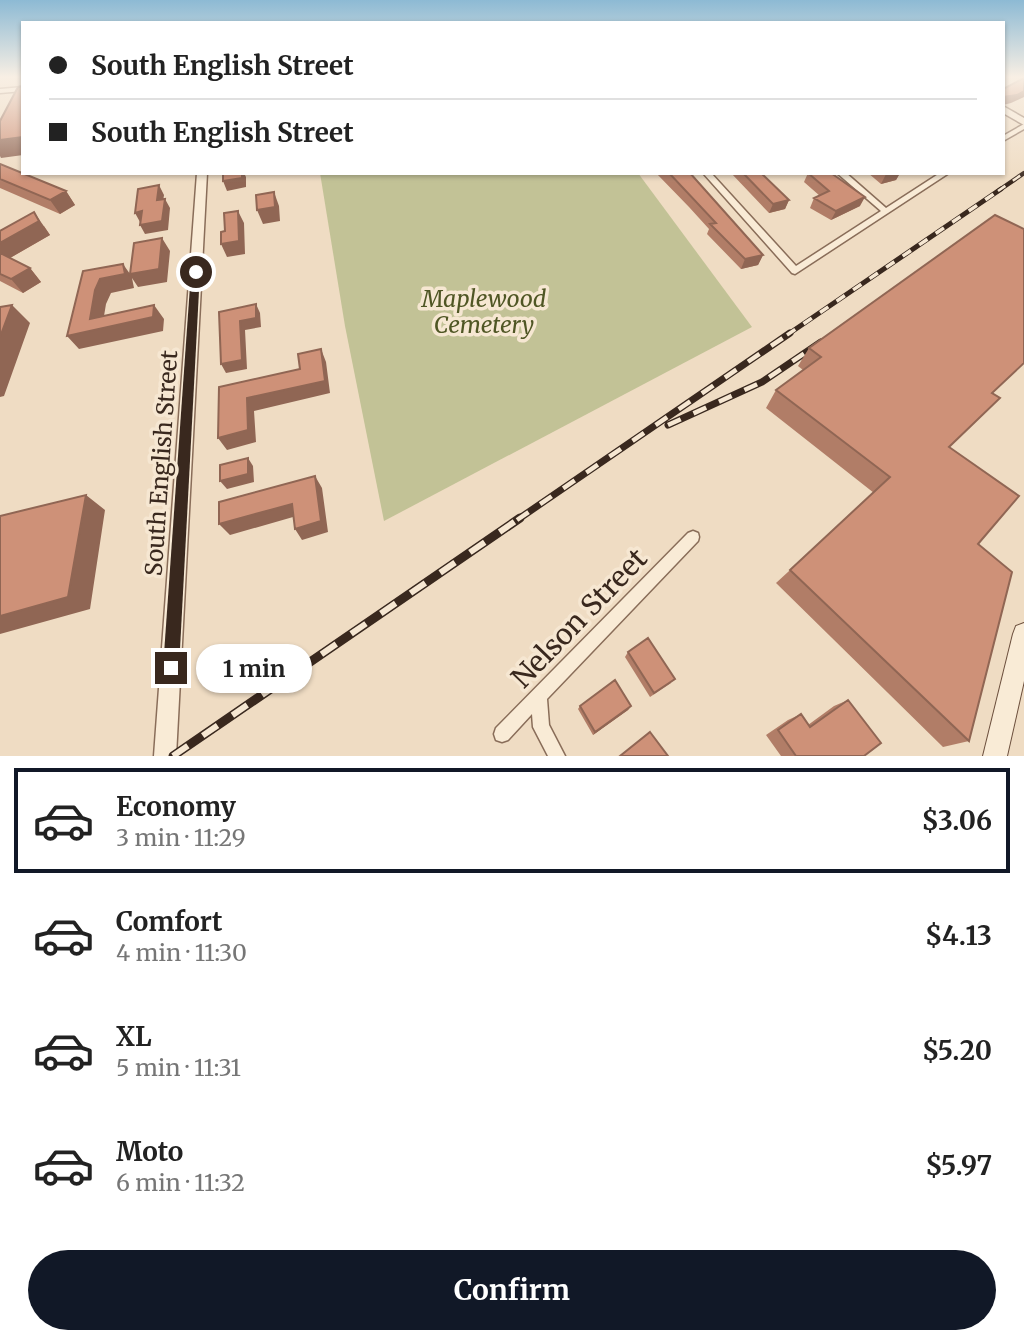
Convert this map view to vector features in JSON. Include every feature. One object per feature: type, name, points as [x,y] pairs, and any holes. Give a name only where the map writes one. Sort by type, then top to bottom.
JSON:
[{"type":"main road","points":[[995,756],[1024,634]]},
{"type":"street","points":[[1005,138],[1024,124],[1008,112]]},
{"type":"street","name":"South English Street","points":[[165,756],[202,175]]},
{"type":"street","points":[[709,175],[795,271],[884,210],[943,175]]},
{"type":"street","points":[[843,175],[884,210]]},
{"type":"street","name":"Nelson Street","points":[[502,734],[539,699],[693,537]]},
{"type":"street","points":[[539,699],[541,727],[557,756]]},
{"type":"green space","name":"Maplewood Cemetery","points":[[320,175],[639,175],[752,327],[384,521],[345,326]]},
{"type":"building","points":[[5,112],[21,112],[21,137],[0,140],[0,121]]},
{"type":"building","points":[[0,164],[21,173],[21,175],[66,191],[50,200],[0,179]]},
{"type":"building","points":[[223,175],[242,175],[242,178],[223,181]]},
{"type":"building","points":[[671,175],[692,175],[763,255],[745,259],[710,224],[716,223]]},
{"type":"building","points":[[745,175],[763,175],[789,200],[773,204]]},
{"type":"building","points":[[810,175],[834,175],[865,197],[836,211],[814,198],[829,191]]},
{"type":"building","points":[[159,185],[157,200],[165,199],[162,221],[140,225],[142,211],[135,213],[138,189]]},
{"type":"building","points":[[274,192],[275,207],[257,210],[256,195]]},
{"type":"building","points":[[238,211],[239,241],[221,244],[221,232],[225,231],[224,213]]},
{"type":"building","points":[[34,212],[39,221],[0,243],[0,231]]},
{"type":"building","points":[[995,215],[1024,229],[1024,363],[992,393],[1000,398],[949,447],[1019,496],[978,544],[1012,572],[969,741],[790,570],[890,477],[776,390],[821,357],[809,348]]},
{"type":"building","points":[[162,238],[159,269],[130,274],[134,243]]},
{"type":"building","points":[[0,253],[30,268],[11,279],[0,274]]},
{"type":"building","points":[[123,264],[125,274],[100,279],[95,290],[90,319],[154,305],[153,317],[67,336],[83,271]]},
{"type":"building","points":[[256,304],[256,318],[240,321],[242,360],[221,364],[219,312]]},
{"type":"building","points":[[12,305],[0,337],[0,307]]},
{"type":"building","points":[[321,349],[325,381],[247,398],[248,430],[218,438],[219,387],[300,369],[298,354]]},
{"type":"building","points":[[248,458],[248,474],[220,481],[220,465]]},
{"type":"building","points":[[315,476],[321,521],[295,529],[292,504],[219,524],[219,502]]},
{"type":"building","points":[[86,495],[68,597],[0,616],[0,516]]},
{"type":"building","points":[[648,638],[675,679],[654,693],[628,652]]},
{"type":"building","points":[[615,680],[631,706],[595,732],[580,706]]},
{"type":"building","points":[[848,700],[881,743],[864,756],[796,756],[778,730],[801,714],[810,727]]},
{"type":"building","points":[[650,732],[668,756],[620,756]]},
{"type":"railway","points":[[998,191],[1024,173]]},
{"type":"railway","points":[[787,335],[1001,189]]},
{"type":"railway","points":[[517,520],[790,333]]},
{"type":"railway","points":[[668,425],[762,382],[821,342]]},
{"type":"railway","points":[[173,756],[520,518]]},
{"type":"route","points":[[171,668],[196,272]]}]
